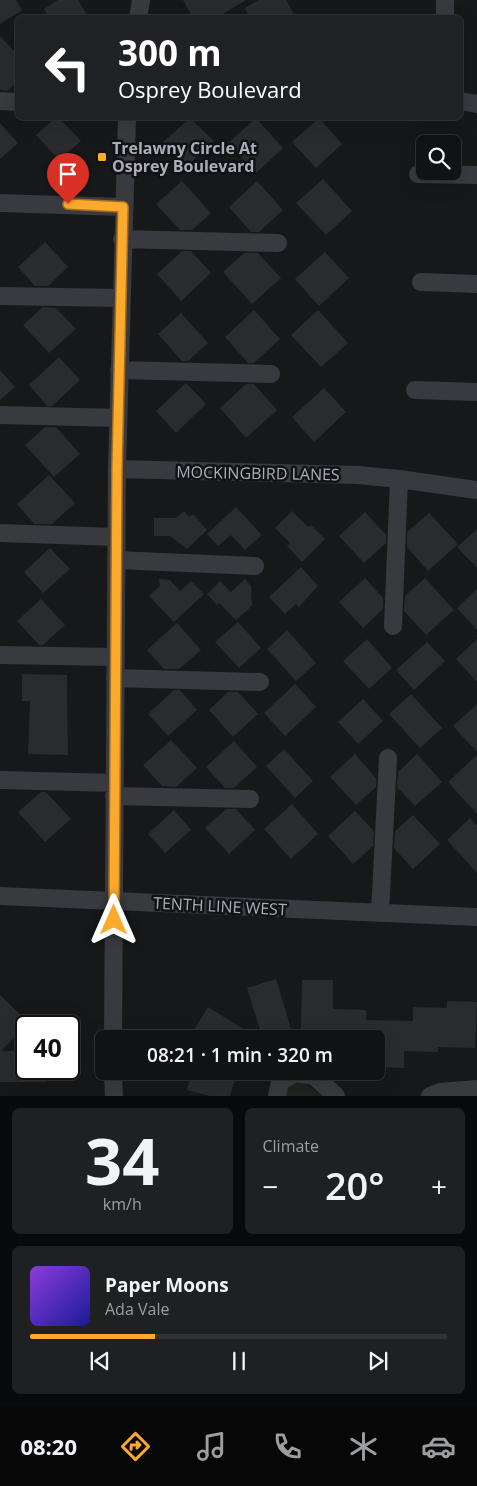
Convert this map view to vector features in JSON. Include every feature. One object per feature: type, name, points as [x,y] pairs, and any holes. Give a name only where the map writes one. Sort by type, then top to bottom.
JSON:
[{"type":"street","points":[[138,15],[141,0]]},
{"type":"street","points":[[445,15],[446,0]]},
{"type":"street","points":[[0,101],[15,102]]},
{"type":"street","points":[[463,102],[477,104]]},
{"type":"street","points":[[113,1030],[117,469],[120,298],[127,120]]},
{"type":"street","points":[[461,175],[477,176]]},
{"type":"street","points":[[0,203],[123,207]]},
{"type":"street","points":[[122,239],[278,243]]},
{"type":"street","points":[[422,282],[477,284]]},
{"type":"street","points":[[0,296],[120,298]]},
{"type":"street","points":[[119,370],[270,374]]},
{"type":"street","points":[[415,390],[477,392]]},
{"type":"street","points":[[0,416],[118,418]]},
{"type":"street","name":"MOCKINGBIRD LANES","points":[[117,469],[358,475],[477,490]]},
{"type":"street","points":[[393,626],[399,479]]},
{"type":"street","points":[[0,533],[116,537]]},
{"type":"street","points":[[116,560],[255,566]]},
{"type":"street","points":[[0,655],[115,658]]},
{"type":"street","points":[[115,678],[260,682]]},
{"type":"street","points":[[380,913],[388,758]]},
{"type":"street","points":[[0,780],[250,799]]},
{"type":"street","name":"TENTH LINE WEST","points":[[0,896],[477,916]]},
{"type":"street","points":[[277,1096],[280,1082],[295,1073],[314,1076],[336,1096]]},
{"type":"street","points":[[113,1080],[114,1096]]},
{"type":"street","points":[[430,1096],[440,1092],[477,1088]]},
{"type":"shaded area","points":[[302,1082],[322,1096],[286,1096],[285,1093],[292,1084]]},
{"type":"building","points":[[0,0],[16,0],[22,10],[0,24]]},
{"type":"building","points":[[58,0],[78,0],[87,15],[47,15],[44,9]]},
{"type":"building","points":[[183,0],[246,0],[221,15],[191,15]]},
{"type":"building","points":[[259,0],[286,0],[294,15],[248,15],[245,8]]},
{"type":"building","points":[[0,36],[15,52],[15,84],[7,91],[0,90]]},
{"type":"building","points":[[53,120],[61,120],[81,141],[59,160],[36,135]]},
{"type":"building","points":[[188,120],[192,120],[214,141],[186,167],[163,142]]},
{"type":"building","points":[[254,120],[258,120],[283,148],[256,173],[228,143]]},
{"type":"building","points":[[317,120],[321,120],[342,144],[316,168],[292,142]]},
{"type":"building","points":[[0,123],[18,143],[0,159]]},
{"type":"building","points":[[323,179],[352,211],[326,235],[296,203]]},
{"type":"building","points":[[182,181],[211,213],[192,230],[180,230],[156,204]]},
{"type":"building","points":[[257,181],[283,210],[259,232],[251,232],[229,207]]},
{"type":"building","points":[[45,242],[68,267],[48,286],[35,286],[18,267]]},
{"type":"building","points":[[182,251],[191,251],[211,273],[181,301],[157,274]]},
{"type":"building","points":[[325,252],[349,278],[319,306],[295,279]]},
{"type":"building","points":[[244,253],[258,253],[281,278],[252,304],[223,272]]},
{"type":"building","points":[[43,307],[56,308],[76,329],[49,353],[23,325]]},
{"type":"building","points":[[254,310],[280,339],[254,363],[248,363],[225,337]]},
{"type":"building","points":[[318,310],[348,343],[321,367],[291,335]]},
{"type":"building","points":[[181,313],[208,343],[188,361],[182,361],[158,334]]},
{"type":"building","points":[[59,357],[80,380],[52,406],[47,406],[29,385]]},
{"type":"building","points":[[0,370],[15,387],[0,400]]},
{"type":"building","points":[[186,383],[206,404],[176,433],[156,411]]},
{"type":"building","points":[[246,384],[254,384],[277,410],[246,438],[220,408]]},
{"type":"building","points":[[324,388],[346,412],[314,442],[292,417]]},
{"type":"building","points":[[45,427],[56,427],[80,454],[54,477],[25,445]]},
{"type":"building","points":[[49,475],[75,503],[52,524],[34,524],[17,504]]},
{"type":"building","points":[[236,507],[262,535],[245,550],[231,535],[218,546],[207,534]]},
{"type":"building","points":[[184,511],[188,516],[194,515],[207,530],[187,549],[170,536],[154,536],[154,518],[176,518]]},
{"type":"building","points":[[292,511],[308,527],[311,525],[325,539],[302,562],[287,546],[290,543],[275,528]]},
{"type":"building","points":[[365,512],[386,535],[386,543],[364,563],[339,536]]},
{"type":"building","points":[[429,513],[458,544],[428,571],[407,547],[407,532]]},
{"type":"building","points":[[477,529],[477,568],[457,547]]},
{"type":"building","points":[[50,548],[70,569],[43,593],[24,572]]},
{"type":"building","points":[[301,567],[318,586],[299,607],[296,604],[285,614],[269,597]]},
{"type":"building","points":[[365,578],[383,598],[383,609],[363,628],[339,602]]},
{"type":"building","points":[[425,578],[454,610],[426,635],[404,611],[405,596]]},
{"type":"building","points":[[159,579],[170,580],[180,591],[191,581],[204,594],[174,622],[149,596],[160,586]]},
{"type":"building","points":[[245,579],[251,586],[252,606],[236,620],[219,603],[217,605],[207,594],[220,581],[231,592]]},
{"type":"building","points":[[477,589],[477,630],[457,608]]},
{"type":"building","points":[[41,599],[65,625],[43,645],[39,645],[17,621]]},
{"type":"building","points":[[238,622],[261,648],[239,668],[215,642]]},
{"type":"building","points":[[177,623],[201,650],[179,669],[164,669],[147,650]]},
{"type":"building","points":[[287,630],[316,663],[296,681],[267,649]]},
{"type":"building","points":[[367,639],[392,668],[369,689],[343,661]]},
{"type":"building","points":[[477,639],[477,682],[456,659]]},
{"type":"building","points":[[427,642],[445,661],[414,690],[396,670]]},
{"type":"building","points":[[22,674],[67,675],[68,755],[28,754],[30,701],[22,701]]},
{"type":"building","points":[[295,684],[316,707],[285,736],[264,713]]},
{"type":"building","points":[[174,690],[180,690],[197,710],[168,736],[148,714]]},
{"type":"building","points":[[228,692],[238,692],[258,714],[233,737],[209,710]]},
{"type":"building","points":[[411,694],[442,728],[420,748],[389,714]]},
{"type":"building","points":[[363,699],[383,721],[358,744],[338,722]]},
{"type":"building","points":[[477,704],[477,752],[453,726]]},
{"type":"building","points":[[171,740],[197,768],[176,787],[162,786],[143,765]]},
{"type":"building","points":[[234,741],[257,767],[234,788],[225,788],[206,767]]},
{"type":"building","points":[[284,749],[313,781],[295,798],[266,766]]},
{"type":"building","points":[[355,754],[376,778],[376,787],[356,805],[330,777]]},
{"type":"building","points":[[417,754],[442,782],[415,806],[397,787],[398,772]]},
{"type":"building","points":[[477,755],[477,814],[448,782]]},
{"type":"building","points":[[41,792],[46,792],[71,819],[45,842],[18,812]]},
{"type":"building","points":[[292,804],[318,834],[291,859],[264,829]]},
{"type":"building","points":[[226,809],[236,809],[255,830],[229,854],[205,828]]},
{"type":"building","points":[[174,810],[191,830],[165,853],[148,834]]},
{"type":"building","points":[[355,811],[374,831],[373,846],[353,864],[328,836]]},
{"type":"building","points":[[413,815],[440,844],[413,869],[394,848],[395,831]]},
{"type":"building","points":[[470,818],[477,826],[477,873],[447,840]]},
{"type":"building","points":[[276,979],[291,1030],[260,1030],[247,988]]},
{"type":"building","points":[[302,980],[333,980],[333,1009],[366,1010],[366,1020],[413,1021],[413,1007],[447,1008],[447,1001],[477,1002],[475,1048],[438,1047],[438,1052],[404,1051],[404,1068],[385,1067],[385,1030],[301,1030]]},
{"type":"building","points":[[0,995],[21,1015],[15,1015],[15,1037],[1,1051],[15,1051],[15,1080],[46,1080],[46,1082],[0,1082]]},
{"type":"building","points":[[208,1007],[245,1030],[194,1030]]},
{"type":"building","points":[[189,1080],[234,1080],[230,1096],[210,1096],[187,1090]]},
{"type":"place","name":"Trelawny Circle At Osprey Boulevard","points":[[102,157]]},
{"type":"route","points":[[68,204],[123,207],[117,469],[114,920]]}]
